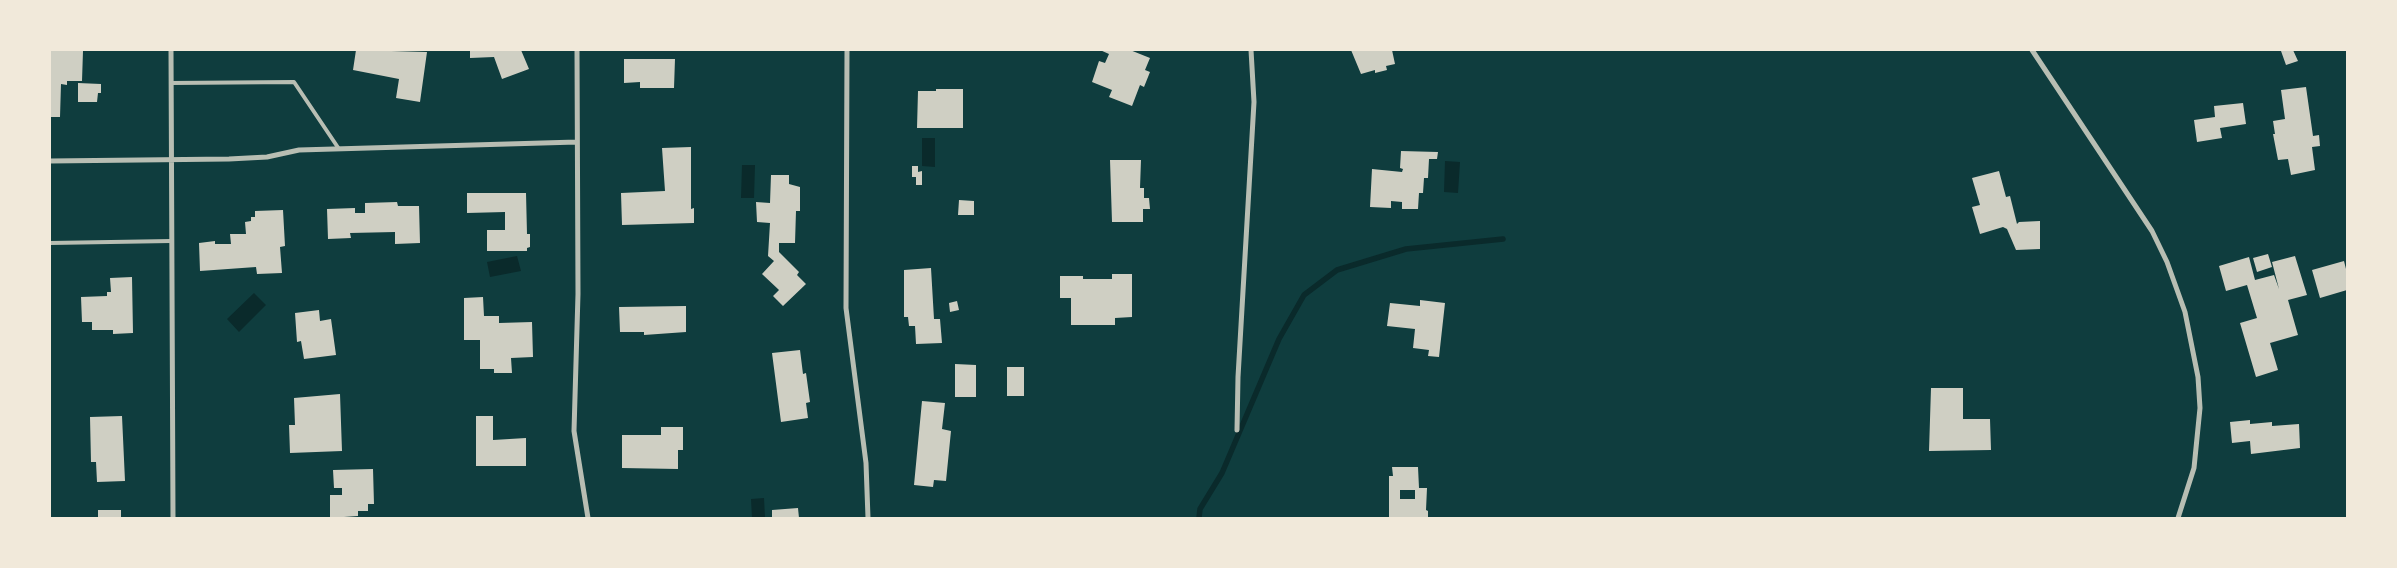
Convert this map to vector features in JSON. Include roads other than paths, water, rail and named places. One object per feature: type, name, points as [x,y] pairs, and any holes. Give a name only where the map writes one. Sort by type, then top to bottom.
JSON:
[{"type":"street","points":[[171,50],[173,518]]},
{"type":"street","points":[[577,50],[578,294],[574,431],[588,518]]},
{"type":"street","points":[[847,50],[846,308],[866,463],[868,518]]},
{"type":"street","points":[[1237,430],[1238,377],[1254,102],[1251,50]]},
{"type":"street","points":[[2032,50],[2152,231],[2167,262],[2185,312],[2198,377],[2200,408],[2194,468],[2178,518]]},
{"type":"street","points":[[50,161],[258,158],[299,150],[578,142]]},
{"type":"lane","points":[[171,83],[294,82],[339,149]]},
{"type":"lane","points":[[50,243],[171,241]]},
{"type":"water","points":[[922,138],[935,138],[935,167],[922,166]]},
{"type":"water","points":[[1445,161],[1460,162],[1458,193],[1444,192]]},
{"type":"water","points":[[742,165],[755,165],[754,198],[741,198]]},
{"type":"water","points":[[517,256],[521,271],[490,277],[487,262]]},
{"type":"water","points":[[254,293],[266,305],[239,332],[227,319]]},
{"type":"water","points":[[764,498],[765,518],[752,518],[751,499]]},
{"type":"waterway","points":[[1199,518],[1200,509],[1222,473],[1279,339],[1304,295],[1337,270],[1406,249],[1503,239]]}]
